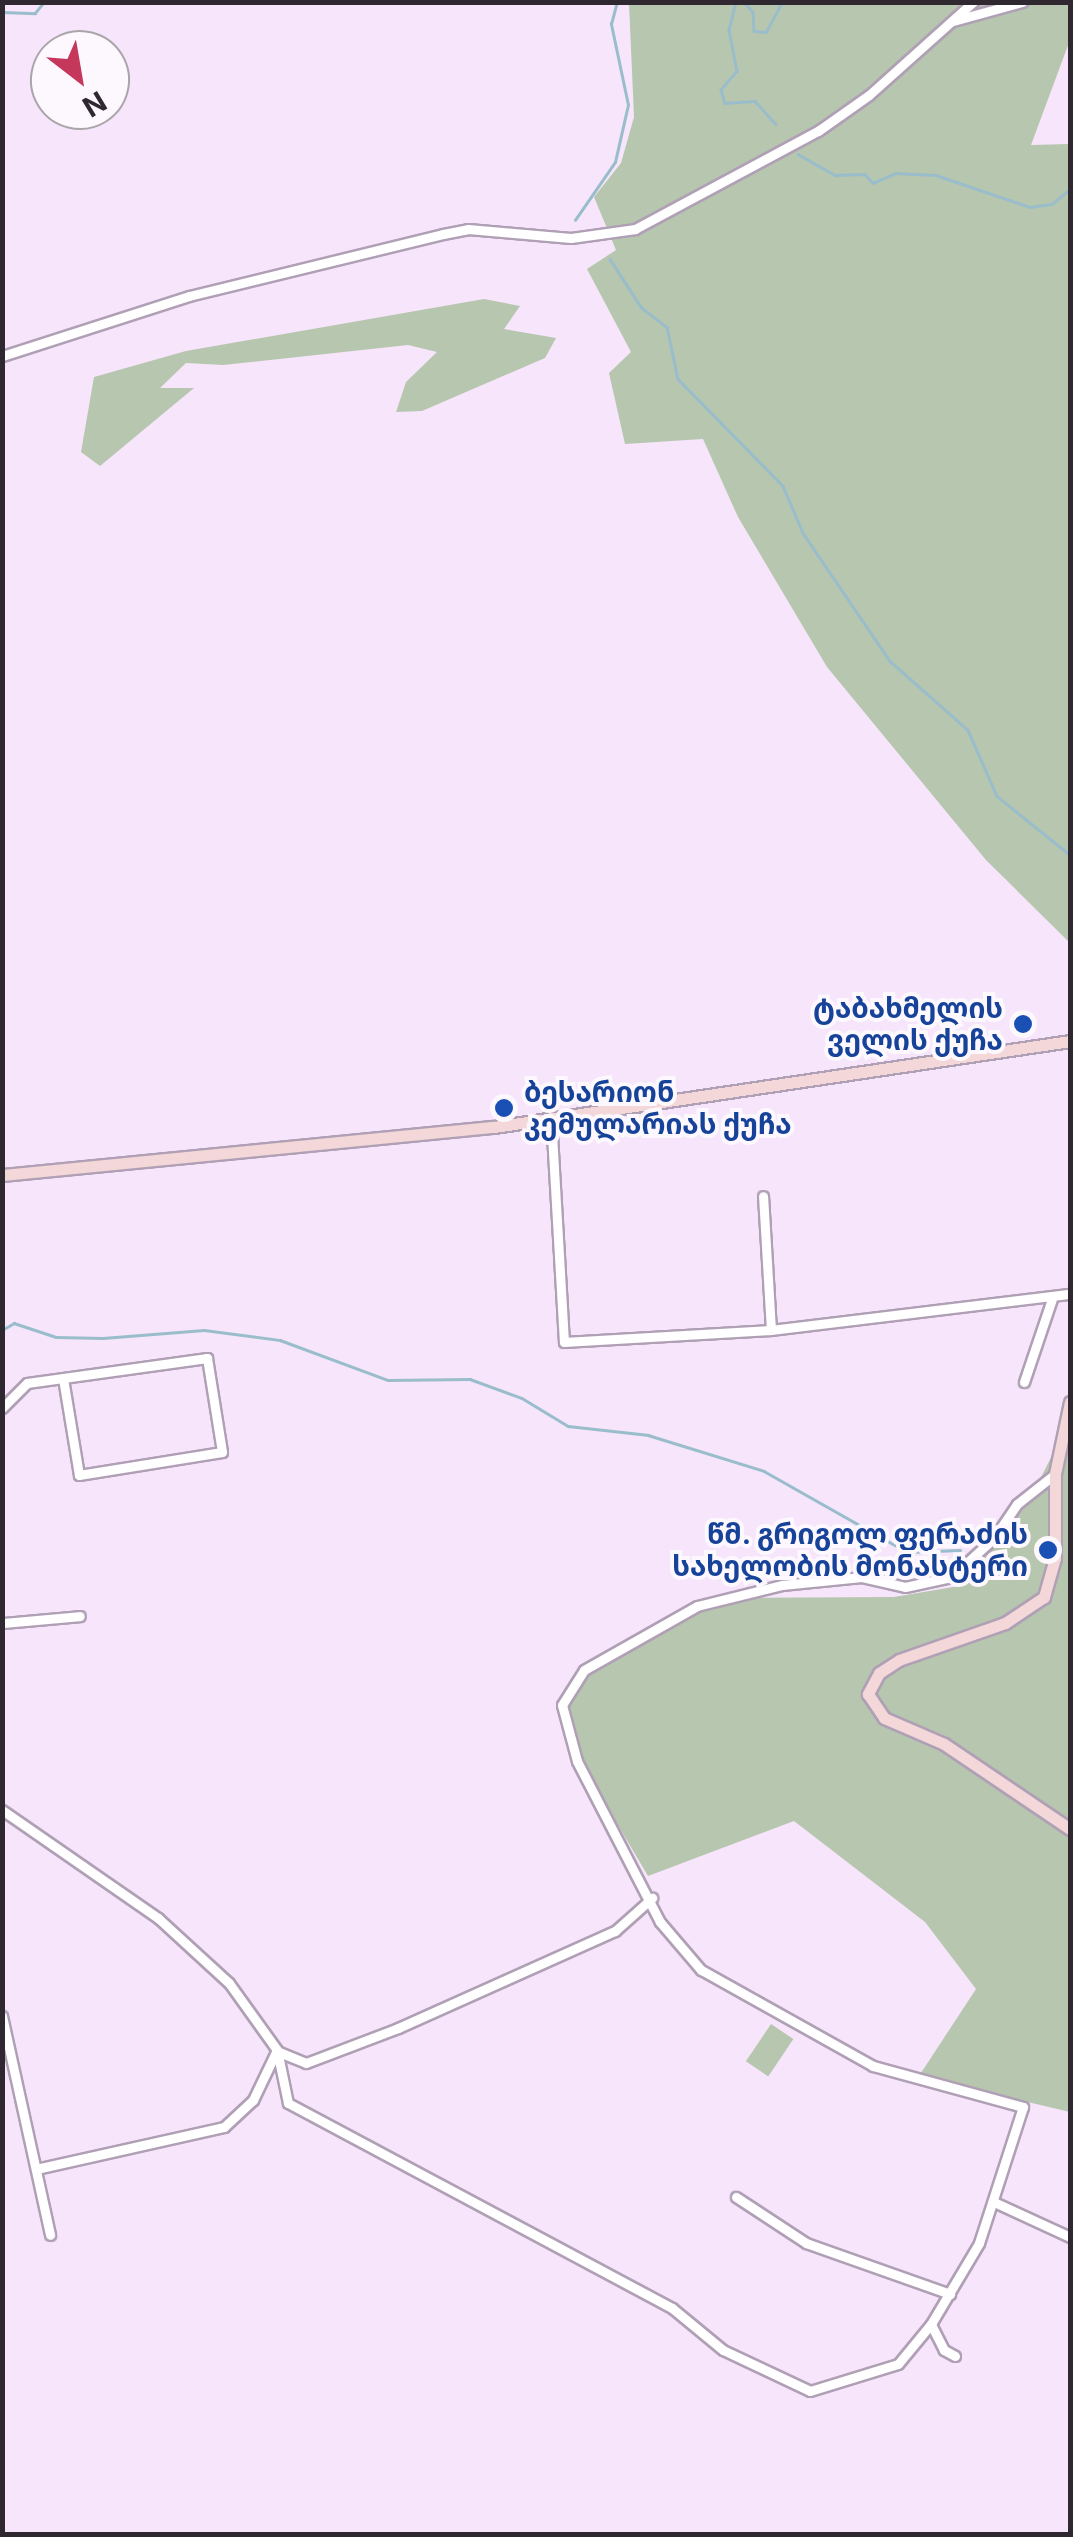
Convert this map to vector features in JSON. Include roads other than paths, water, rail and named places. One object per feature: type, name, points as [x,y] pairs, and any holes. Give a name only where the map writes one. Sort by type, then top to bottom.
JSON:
[{"type":"main road","points":[[2,1174],[551,1118],[1070,1041]]},
{"type":"main road","points":[[1070,1402],[1055,1474],[1055,1558],[1044,1597],[1006,1623],[899,1660],[879,1673],[868,1694],[884,1718],[944,1744],[1070,1829]]},
{"type":"street","points":[[2,356],[188,296],[444,234],[468,230],[571,238],[635,229],[818,131],[869,96],[973,2]]},
{"type":"street","points":[[950,22],[1022,2]]},
{"type":"street","points":[[551,1118],[564,1342],[771,1330],[1070,1294]]},
{"type":"street","points":[[763,1196],[771,1330]]},
{"type":"street","points":[[1024,1382],[1052,1299]]},
{"type":"street","points":[[2,1408],[28,1383],[63,1378],[207,1358],[222,1452],[79,1475],[63,1378]]},
{"type":"street","points":[[277,2050],[288,2102],[672,2308],[723,2350],[786,2384],[810,2390],[881,2372],[909,2357],[950,2294],[994,2202],[1023,2107],[873,2066],[743,1996],[675,1947],[564,1726],[562,1705],[584,1670],[698,1606],[736,1594],[862,1577],[904,1586],[950,1577],[994,1538],[1018,1504],[1055,1474]]},
{"type":"street","points":[[2,1623],[80,1616]]},
{"type":"street","points":[[2,1810],[158,1918],[229,1984],[286,2060],[306,2063],[398,2028],[616,1931],[652,1898]]},
{"type":"street","points":[[2,2016],[50,2235]]},
{"type":"street","points":[[36,2170],[224,2126],[253,2100],[277,2050]]},
{"type":"street","points":[[736,2197],[806,2243],[950,2294]]},
{"type":"street","points":[[994,2202],[1070,2237]]},
{"type":"street","points":[[931,2324],[944,2350],[956,2356]]},
{"type":"waterway","points":[[2,12],[35,13],[44,2]]},
{"type":"waterway","points":[[575,220],[615,162],[628,105],[611,24],[617,2]]},
{"type":"waterway","points":[[736,2],[729,30],[737,71],[721,90],[725,103],[755,101],[776,124]]},
{"type":"waterway","points":[[744,2],[753,12],[754,31],[766,32],[782,2]]},
{"type":"waterway","points":[[798,154],[835,175],[865,174],[873,183],[895,173],[936,175],[1030,207],[1052,204],[1070,189]]},
{"type":"waterway","points":[[610,259],[641,307],[667,327],[678,379],[783,486],[803,533],[890,661],[968,730],[997,796],[1070,855]]},
{"type":"waterway","points":[[2,1330],[14,1323],[56,1337],[103,1338],[204,1330],[280,1340],[388,1380],[470,1379],[522,1398],[568,1426],[648,1435],[764,1471],[907,1552],[960,1550]]},
{"type":"place","name":"ტაბახმელის ველის ქუჩა","points":[[1023,1024]]},
{"type":"place","name":"ბესარიონ კემულარიას ქუჩა","points":[[504,1108]]},
{"type":"place","name":"წმ. გრიგოლ ფერაძის სახელობის მონასტერი","points":[[1048,1550]]}]
